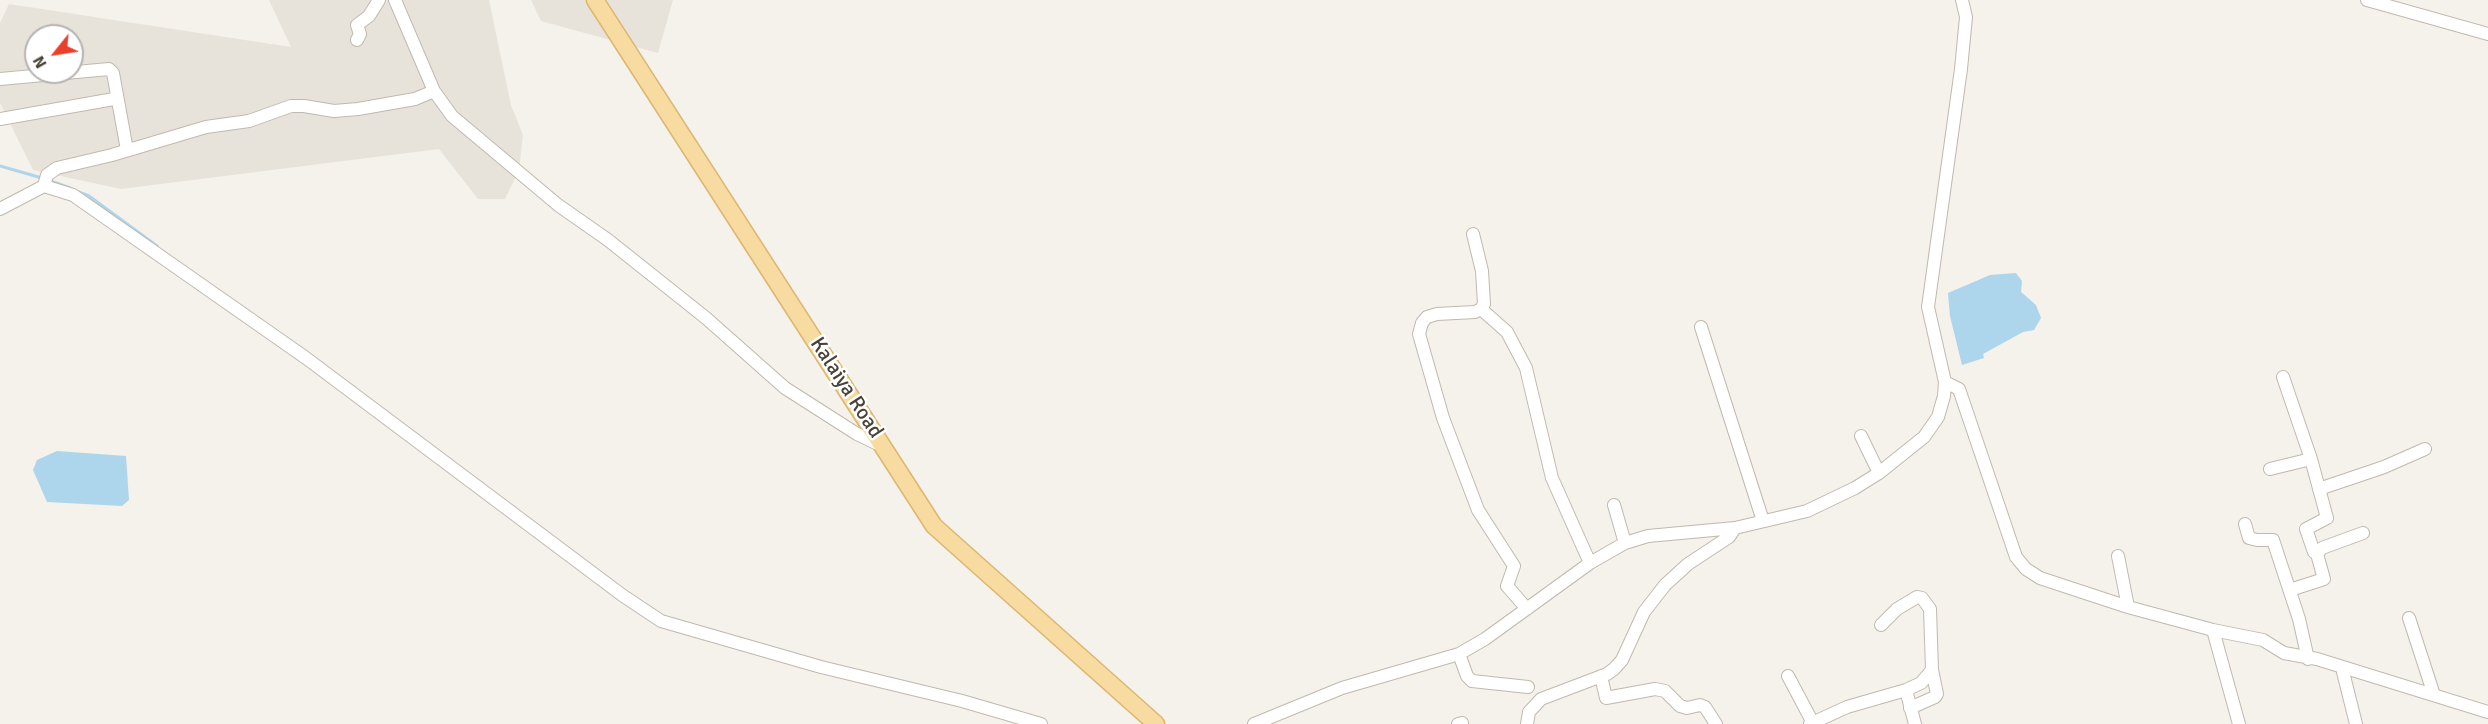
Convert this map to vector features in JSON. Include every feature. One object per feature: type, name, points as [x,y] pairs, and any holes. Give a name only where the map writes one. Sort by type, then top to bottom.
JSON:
[{"type":"main road","name":"Kalaiya Road","points":[[595,0],[934,526],[1156,724]]},
{"type":"street","points":[[357,40],[360,34],[357,25],[369,16],[379,0]]},
{"type":"street","points":[[395,0],[434,91],[447,111],[472,134],[558,205],[608,240],[706,318],[785,388],[857,434],[883,446]]},
{"type":"street","points":[[1254,724],[1342,688],[1460,654],[1527,609],[1590,562],[1625,543],[1648,536],[1735,528],[1807,511],[1879,473],[1924,437],[1938,417],[1944,396],[1945,382],[1928,307],[1961,69],[1966,17],[1962,0]]},
{"type":"street","points":[[2367,0],[2488,34]]},
{"type":"street","points":[[0,79],[109,69],[113,73],[128,150]]},
{"type":"street","points":[[0,209],[45,181],[57,168],[206,127],[249,121],[291,106],[334,111],[358,109],[415,99],[434,91]]},
{"type":"street","points":[[0,119],[118,100]]},
{"type":"street","points":[[45,181],[73,195],[306,358],[622,595],[661,621],[821,667],[962,701],[1041,724]]},
{"type":"street","points":[[1473,234],[1482,271],[1484,304],[1475,312],[1437,314],[1427,317],[1422,323],[1419,334],[1443,418],[1478,510],[1514,566],[1507,586],[1527,609]]},
{"type":"street","points":[[1481,309],[1507,332],[1526,368],[1552,478],[1590,562]]},
{"type":"street","points":[[1701,327],[1763,521]]},
{"type":"street","points":[[2283,377],[2311,459],[2327,518],[2306,529],[2314,552],[2318,554],[2324,579],[2290,590]]},
{"type":"street","points":[[1945,382],[1959,389],[2016,557],[2026,569],[2040,578],[2128,607],[2212,630],[2264,640],[2284,653],[2317,659],[2488,712]]},
{"type":"street","points":[[1861,436],[1879,473]]},
{"type":"street","points":[[2319,489],[2384,467],[2425,449]]},
{"type":"street","points":[[2270,469],[2311,459]]},
{"type":"street","points":[[1614,505],[1625,543]]},
{"type":"street","points":[[2245,524],[2249,538],[2272,540],[2290,590],[2308,659]]},
{"type":"street","points":[[1527,724],[1529,712],[1541,699],[1614,669],[1622,660],[1644,612],[1665,585],[1688,564],[1729,537],[1735,528]]},
{"type":"street","points":[[2318,554],[2322,548],[2363,533]]},
{"type":"street","points":[[2118,556],[2128,607]]},
{"type":"street","points":[[1881,625],[1913,599],[1922,598],[1930,609],[1932,670],[1937,694],[1935,698],[1910,708]]},
{"type":"street","points":[[2409,618],[2434,694]]},
{"type":"street","points":[[2212,630],[2240,724]]},
{"type":"street","points":[[1460,654],[1467,676],[1472,681],[1528,687]]},
{"type":"street","points":[[2342,668],[2356,724]]},
{"type":"street","points":[[1788,676],[1811,723],[1847,707],[1906,690],[1921,683],[1932,670]]},
{"type":"street","points":[[1601,676],[1606,698],[1655,689],[1665,691],[1680,706],[1705,707],[1716,724]]},
{"type":"street","points":[[1906,690],[1915,724]]},
{"type":"shaded area","points":[[269,0],[489,0],[511,105],[523,135],[519,170],[505,199],[478,199],[439,149],[121,189],[33,170],[0,103],[0,23],[9,4],[291,47]]},
{"type":"shaded area","points":[[531,0],[673,0],[658,53],[541,21]]},
{"type":"water","points":[[2016,273],[2022,281],[2021,292],[2036,305],[2041,318],[2034,330],[2023,332],[1983,354],[1984,358],[1962,365],[1950,316],[1948,293],[1990,275]]},
{"type":"water","points":[[57,451],[126,456],[129,500],[122,506],[47,502],[33,470],[37,460]]},
{"type":"waterway","points":[[0,166],[42,178]]},
{"type":"waterway","points":[[48,180],[70,188]]},
{"type":"waterway","points":[[76,191],[89,196],[157,246]]}]
